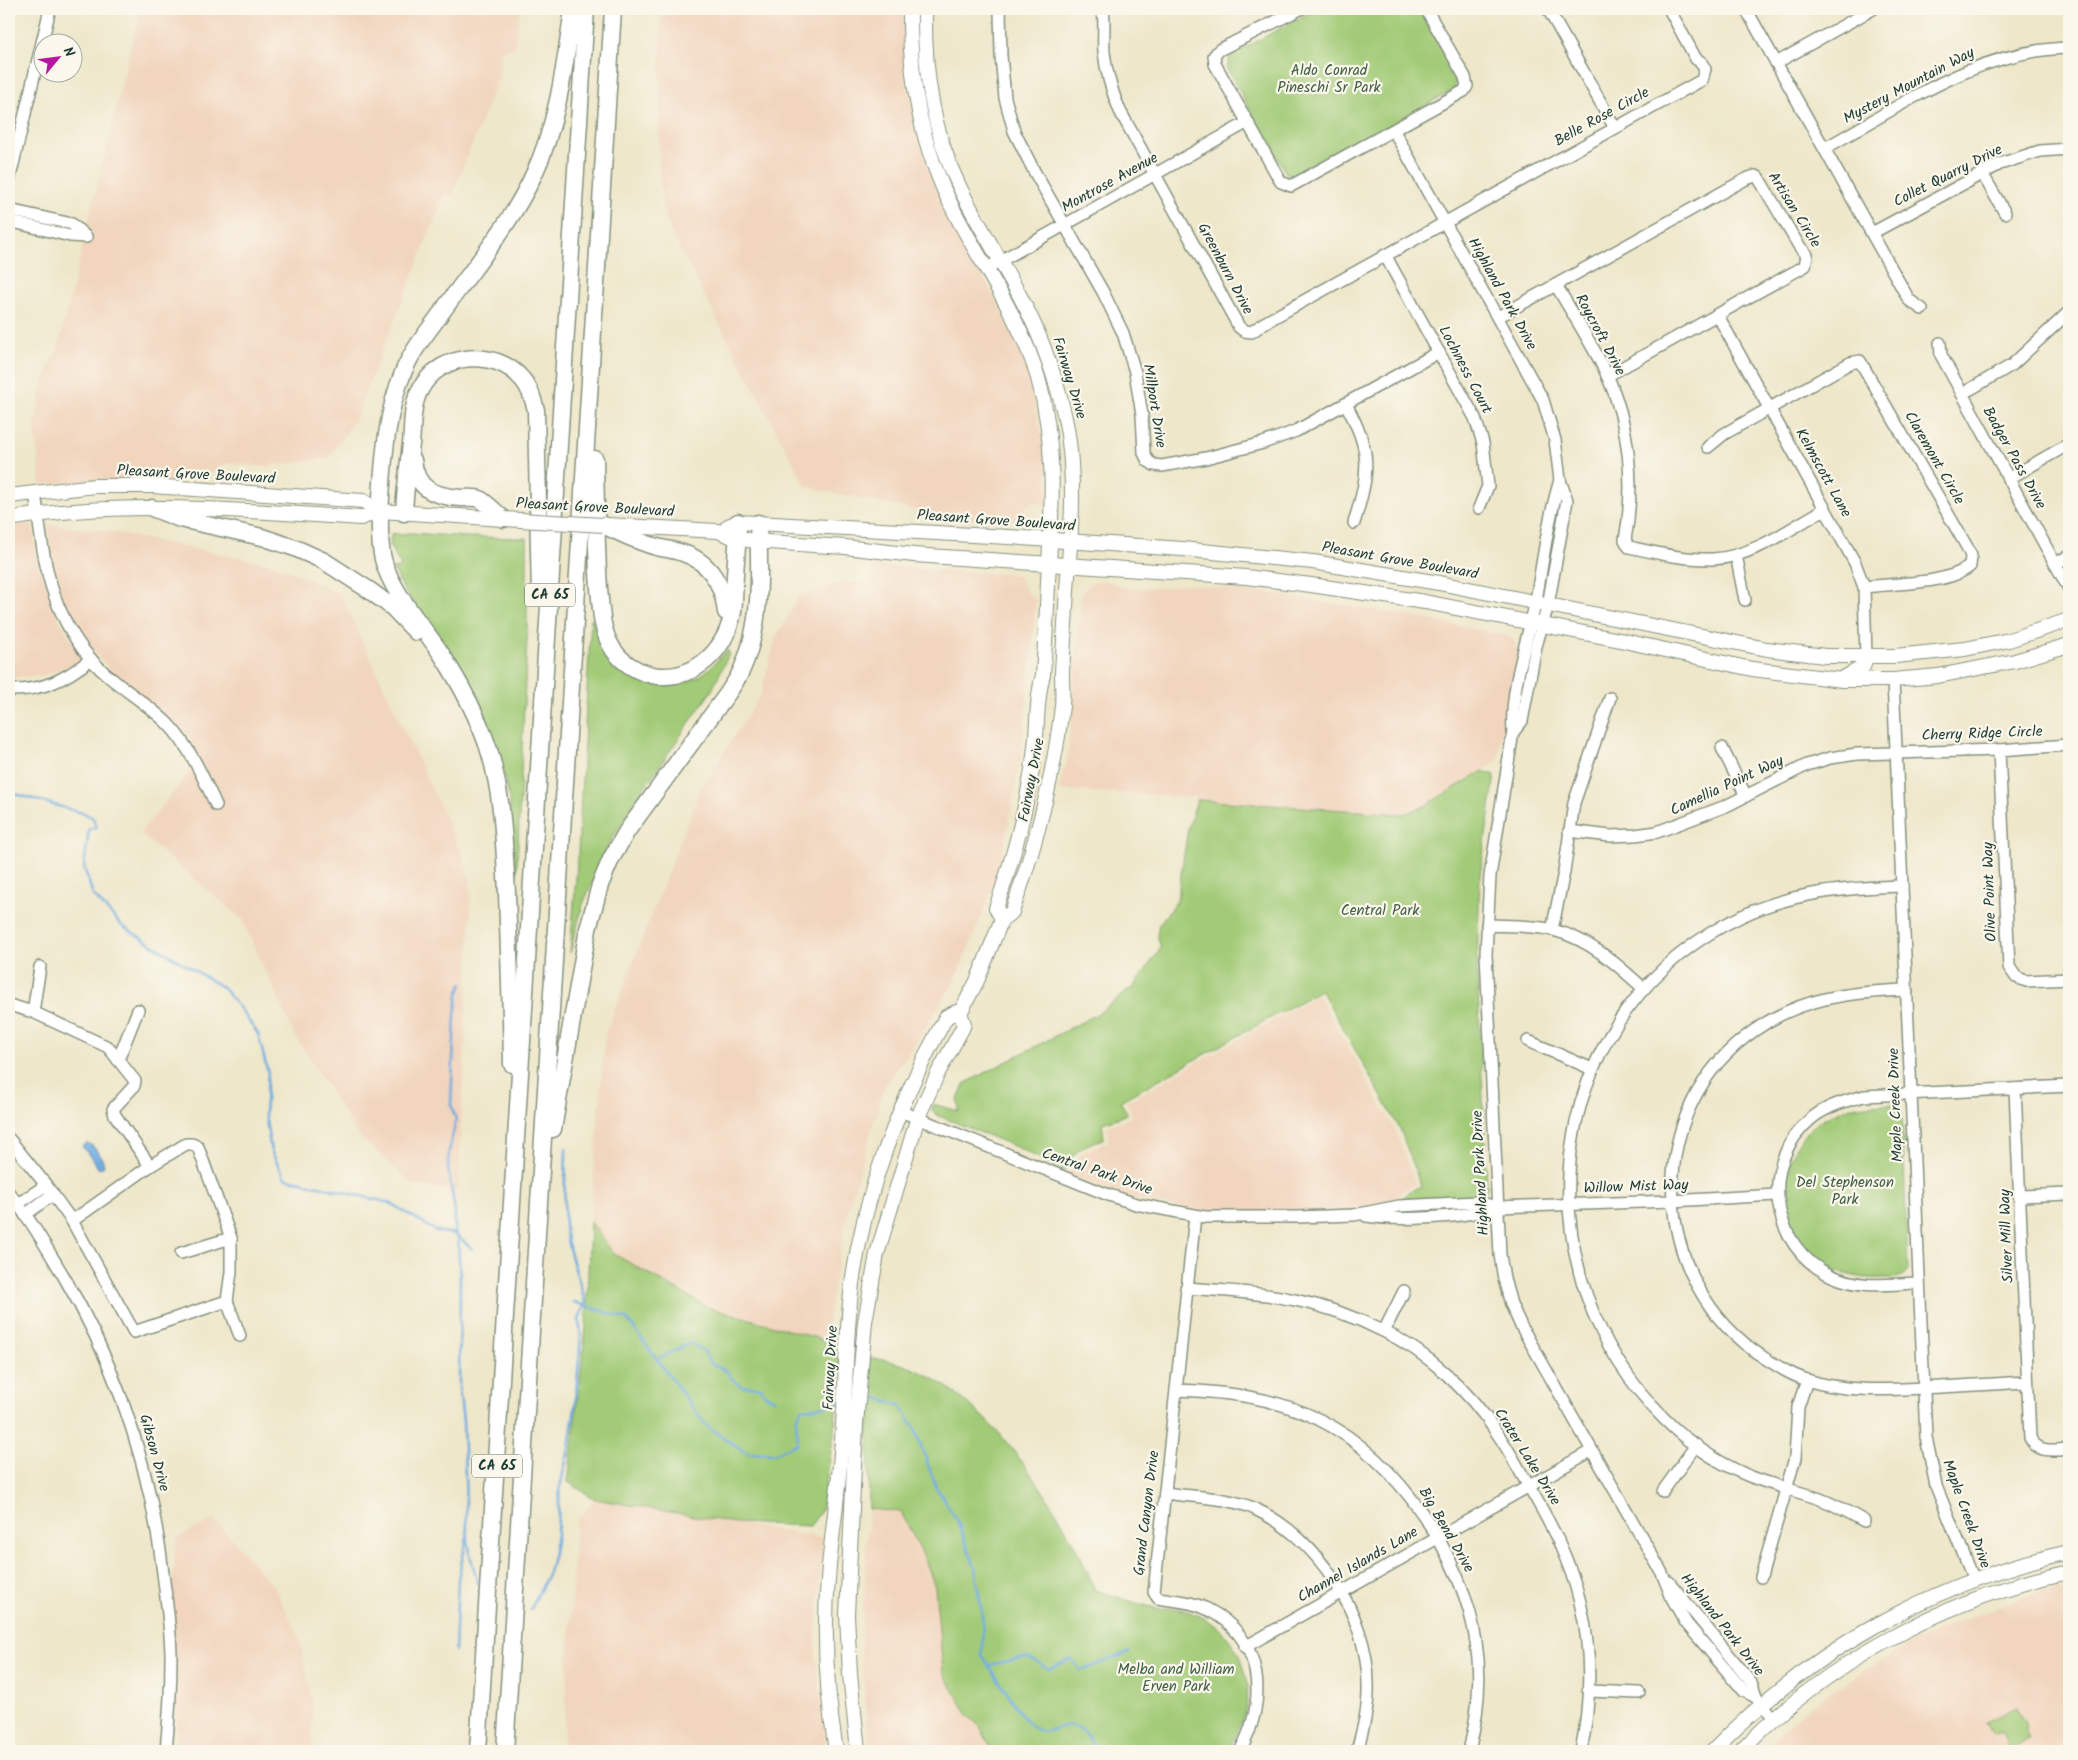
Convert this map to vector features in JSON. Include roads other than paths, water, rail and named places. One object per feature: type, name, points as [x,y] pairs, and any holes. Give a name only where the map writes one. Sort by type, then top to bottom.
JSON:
[{"type":"highway","points":[[514,1182],[510,968],[503,816],[496,779],[487,746],[472,711],[444,657],[389,576],[381,551],[380,511],[388,422],[394,396],[403,372],[418,346],[520,202],[536,172],[553,121],[573,9]]},
{"type":"highway","name":"CA 65","points":[[478,1751],[586,9]]},
{"type":"highway","name":"CA 65","points":[[506,1751],[613,9]]},
{"type":"highway","points":[[404,513],[414,409],[421,387],[436,371],[454,361],[475,357],[496,361],[506,366],[522,380],[534,399],[536,410],[542,732]]},
{"type":"highway","points":[[588,425],[595,455],[597,559],[602,616],[611,645],[621,659],[636,669],[655,675],[674,675],[692,670],[708,660],[720,646],[732,617],[738,522]]},
{"type":"highway","points":[[411,443],[415,475],[429,492],[451,497],[478,498],[504,519]]},
{"type":"highway","points":[[152,508],[180,519],[262,537],[295,548],[324,561],[362,584],[392,608],[421,637],[454,677]]},
{"type":"highway","points":[[541,1185],[588,929],[600,885],[611,859],[627,831],[728,693],[742,670],[754,629],[760,560],[758,523]]},
{"type":"highway","points":[[603,525],[633,533],[657,547],[686,554],[709,568],[720,584],[728,626]]},
{"type":"main road","name":"Fairway Drive","points":[[910,9],[911,67],[914,93],[925,137],[945,191],[1024,341],[1038,379],[1047,417],[1052,457],[1053,495],[1043,675],[1038,694],[1035,747],[1024,808],[1012,858]]},
{"type":"main road","name":"Fairway Drive","points":[[853,1374],[865,1322],[877,1254],[918,1117],[938,1073],[962,1029],[964,1024],[960,1013],[1007,916],[1036,844],[1045,806],[1062,704],[1071,542],[1072,479],[1070,443],[1062,403],[1036,328],[960,188],[940,137],[926,71],[925,9]]},
{"type":"main road","name":"Pleasant Grove Boulevard","points":[[9,496],[95,486],[152,486],[363,502],[380,511],[603,525]]},
{"type":"main road","name":"Pleasant Grove Boulevard","points":[[9,519],[98,508],[152,508],[361,518],[380,511]]},
{"type":"main road","name":"Pleasant Grove Boulevard","points":[[633,533],[718,531],[738,522],[1051,540],[1278,558],[1314,562],[1439,583],[1766,649],[1825,656],[1866,657],[1965,649],[2009,640],[2069,620]]},
{"type":"main road","name":"Pleasant Grove Boulevard","points":[[718,531],[738,539],[759,541],[914,555],[1246,577],[1311,585],[1425,602],[1752,669],[1842,680],[1893,680],[1971,671],[2069,645]]},
{"type":"main road","points":[[1311,585],[1313,574],[1320,571],[1380,580],[1386,575]]},
{"type":"main road","points":[[1842,680],[1863,668],[1866,657]]},
{"type":"main road","points":[[1007,916],[1021,868],[1017,861],[1012,858],[1019,854],[1028,844],[1038,816],[1045,806]]},
{"type":"main road","name":"Fairway Drive","points":[[858,1751],[847,1628],[850,1424],[853,1374],[850,1303],[858,1251],[870,1194],[900,1111],[924,1058],[946,1018],[956,1012],[960,1013]]},
{"type":"main road","name":"Fairway Drive","points":[[836,1751],[829,1694],[827,1611],[829,1566],[850,1424]]},
{"type":"main road","points":[[1713,1751],[1759,1701],[1824,1656],[1892,1617],[1974,1580],[2069,1552]]},
{"type":"main road","points":[[1979,1599],[1981,1588],[2011,1568]]},
{"type":"main road","points":[[1741,1751],[1774,1718],[1836,1671],[1917,1625],[1979,1599],[2019,1585],[2069,1572]]},
{"type":"main road","points":[[1917,1625],[1948,1600],[1967,1591],[1974,1580]]},
{"type":"street","points":[[9,181],[50,9]]},
{"type":"street","name":"Millport Drive","points":[[1000,9],[1001,56],[1005,98],[1014,131],[1123,332],[1135,372],[1142,415],[1144,453],[1148,461],[1154,465],[1162,466],[1206,458],[1263,443],[1296,431],[1439,352]]},
{"type":"street","name":"Greenburn Drive","points":[[1103,9],[1104,51],[1110,85],[1120,111],[1239,327],[1244,331],[1252,332],[1264,323],[1444,222]]},
{"type":"street","points":[[1300,9],[1220,50],[1214,56],[1215,64],[1281,182],[1291,186],[1461,94],[1467,86],[1465,77],[1426,9]]},
{"type":"street","points":[[1548,9],[1615,128]]},
{"type":"street","name":"Belle Rose Circle","points":[[1444,222],[1702,80],[1705,69],[1702,62],[1696,58],[1669,9]]},
{"type":"street","points":[[1746,9],[1909,300],[1922,310]]},
{"type":"street","points":[[1776,63],[1873,9]]},
{"type":"street","name":"Mystery Mountain Way","points":[[1824,148],[1966,70],[2013,54],[2049,48],[2069,48]]},
{"type":"street","name":"Montrose Avenue","points":[[986,269],[1248,122]]},
{"type":"street","name":"Highland Park Drive","points":[[1394,131],[1543,400],[1555,440],[1560,480],[1567,500],[1542,604],[1511,712],[1513,732],[1490,876],[1486,954],[1500,1255],[1504,1279],[1511,1304],[1591,1451],[1662,1573],[1751,1682],[1759,1701],[1774,1718]]},
{"type":"street","name":"Collet Quarry Drive","points":[[1872,233],[1982,172],[2022,156],[2069,149]]},
{"type":"street","points":[[1982,172],[2004,213]]},
{"type":"street","name":"Artisan Circle","points":[[1498,317],[1754,176],[1764,184],[1799,246],[1805,250],[1807,260],[1805,266],[1607,376]]},
{"type":"street","points":[[9,210],[72,224],[86,236],[70,236],[9,221]]},
{"type":"street","name":"Lochness Court","points":[[1385,255],[1475,418],[1483,443],[1488,486],[1479,508]]},
{"type":"street","name":"Roycroft Drive","points":[[1556,285],[1607,376],[1619,412],[1626,446],[1630,512],[1625,540],[1629,547],[1693,559],[1715,559],[1736,555],[1765,543],[1825,509]]},
{"type":"street","points":[[1962,394],[2012,365],[2069,312]]},
{"type":"street","name":"Kelmscott Lane","points":[[1717,314],[1847,547],[1864,587],[1866,657]]},
{"type":"street","name":"Badger Pass Drive","points":[[1940,343],[1941,355],[2069,588]]},
{"type":"street","name":"Claremont Circle","points":[[1770,409],[1850,363],[1860,361],[1971,556],[1970,566],[1966,570],[1939,579],[1864,587]]},
{"type":"street","points":[[1346,404],[1359,429],[1365,448],[1367,464],[1354,523]]},
{"type":"street","points":[[1708,447],[1724,434],[1770,409]]},
{"type":"street","points":[[2008,479],[2069,444]]},
{"type":"street","points":[[35,492],[44,563],[51,591],[63,616],[91,659],[180,737],[216,805]]},
{"type":"street","points":[[1736,555],[1745,600]]},
{"type":"street","points":[[2055,564],[2069,556]]},
{"type":"street","points":[[9,690],[39,688],[53,684],[72,674],[91,659]]},
{"type":"street","name":"Maple Creek Drive","points":[[1893,680],[1926,1437],[1931,1468],[1944,1507],[1974,1580]]},
{"type":"street","points":[[1552,930],[1578,788],[1610,698]]},
{"type":"street","name":"Cherry Ridge Circle","points":[[1895,753],[1999,750],[2069,745]]},
{"type":"street","points":[[1722,748],[1746,796]]},
{"type":"street","name":"Olive Point Way","points":[[1999,750],[2010,967],[2016,977],[2026,981],[2069,979]]},
{"type":"street","name":"Camellia Point Way","points":[[1569,831],[1610,836],[1647,834],[1688,822],[1819,760],[1840,756],[1895,753]]},
{"type":"street","points":[[1864,1521],[1835,1505],[1786,1489],[1731,1467],[1696,1445],[1670,1424],[1641,1393],[1626,1373],[1601,1331],[1581,1278],[1574,1253],[1568,1205],[1568,1169],[1573,1132],[1592,1069],[1610,1035],[1644,989],[1671,963],[1697,943],[1727,924],[1759,909],[1795,897],[1861,888],[1902,886]]},
{"type":"street","points":[[1487,925],[1527,926],[1552,930],[1594,948],[1620,967],[1644,989]]},
{"type":"street","points":[[32,1012],[40,966]]},
{"type":"street","points":[[1907,990],[1851,993],[1816,1000],[1785,1012],[1768,1021],[1741,1041],[1716,1065],[1696,1095],[1677,1146],[1673,1164],[1672,1201],[1683,1257],[1700,1291],[1712,1309],[1739,1339],[1789,1372],[1807,1380],[1846,1388],[1880,1390],[2027,1382]]},
{"type":"street","points":[[9,1006],[32,1012],[108,1047],[135,1081],[134,1086],[113,1109],[114,1115],[150,1166]]},
{"type":"street","points":[[118,1060],[138,1010]]},
{"type":"street","points":[[1528,1041],[1592,1069]]},
{"type":"street","points":[[1918,1283],[1870,1286],[1846,1281],[1823,1272],[1804,1257],[1791,1240],[1784,1226],[1776,1195],[1779,1173],[1793,1139],[1811,1119],[1836,1104],[1864,1096],[2069,1086]]},
{"type":"street","name":"Silver Mill Way","points":[[2016,1089],[2030,1438],[2036,1447],[2042,1450],[2069,1449]]},
{"type":"street","name":"Central Park Drive","points":[[900,1111],[1106,1194],[1136,1204],[1195,1216],[1297,1217],[1354,1215],[1399,1206],[1477,1202],[1498,1207]]},
{"type":"street","points":[[9,1139],[46,1184],[72,1221],[134,1332],[227,1301]]},
{"type":"street","points":[[72,1221],[150,1166],[186,1144],[198,1147],[231,1238],[231,1272],[227,1301],[240,1336]]},
{"type":"street","points":[[18,1204],[46,1184]]},
{"type":"street","name":"Gibson Drive","points":[[9,1193],[18,1204],[80,1303],[106,1356],[129,1418],[147,1480],[160,1542],[171,1655],[166,1751]]},
{"type":"street","points":[[25,1215],[53,1194]]},
{"type":"street","points":[[2021,1196],[2069,1194]]},
{"type":"street","name":"Willow Mist Way","points":[[1498,1207],[1672,1201],[1776,1195]]},
{"type":"street","name":"Grand Canyon Drive","points":[[1195,1216],[1154,1585],[1158,1598],[1186,1602],[1206,1609],[1232,1629],[1245,1646],[1253,1661],[1257,1676],[1258,1703],[1250,1734],[1240,1751]]},
{"type":"street","points":[[181,1253],[231,1238]]},
{"type":"street","name":"Crater Lake Drive","points":[[1186,1288],[1293,1299],[1333,1310],[1384,1331],[1434,1365],[1462,1390],[1497,1432],[1559,1542],[1575,1583],[1586,1636],[1589,1691],[1581,1751]]},
{"type":"street","points":[[1384,1331],[1404,1291]]},
{"type":"street","points":[[1761,1577],[1795,1458],[1798,1407],[1807,1380]]},
{"type":"street","name":"Big Bend Drive","points":[[1176,1390],[1225,1392],[1271,1401],[1307,1414],[1337,1429],[1366,1450],[1396,1478],[1410,1496],[1436,1538],[1461,1588],[1476,1641],[1479,1673],[1478,1705],[1470,1751]]},
{"type":"street","points":[[1663,1491],[1696,1445]]},
{"type":"street","name":"Channel Islands Lane","points":[[1245,1646],[1591,1451]]},
{"type":"street","points":[[1165,1494],[1212,1498],[1254,1508],[1292,1532],[1315,1554],[1340,1592],[1360,1637],[1364,1652],[1368,1683],[1366,1715],[1357,1751]]},
{"type":"street","points":[[1589,1691],[1640,1693]]},
{"type":"water","points":[[87,1143],[99,1152],[104,1166],[99,1169],[82,1146]]},
{"type":"waterway","points":[[9,792],[86,814],[93,818],[96,827],[89,829],[84,867],[93,895],[122,926],[222,987],[241,1010],[258,1034],[268,1073],[265,1114],[271,1151],[285,1178],[390,1203],[436,1231],[455,1234],[472,1249]]},
{"type":"waterway","points":[[455,1234],[455,1211],[448,1168],[449,1151],[456,1120],[451,1104],[455,1016],[458,994],[462,984]]},
{"type":"waterway","points":[[566,1148],[564,1202],[566,1234],[586,1306]]},
{"type":"waterway","points":[[458,1237],[460,1281],[459,1387],[463,1421],[467,1531],[470,1555],[478,1583]]},
{"type":"waterway","points":[[574,1302],[627,1319],[705,1424],[747,1453],[774,1454],[798,1443],[796,1419],[802,1409],[840,1404]]},
{"type":"waterway","points":[[531,1609],[549,1572],[557,1535],[560,1487],[569,1448],[575,1406],[581,1337],[579,1319],[584,1305]]},
{"type":"waterway","points":[[658,1359],[690,1343],[704,1351],[710,1363],[728,1372],[732,1379],[741,1386],[761,1387],[765,1395],[775,1399]]},
{"type":"waterway","points":[[863,1400],[877,1398],[900,1405],[915,1429],[936,1487],[957,1520],[975,1567],[983,1622],[982,1655],[1026,1721],[1033,1728],[1046,1731],[1070,1725],[1077,1727],[1086,1734],[1097,1751]]},
{"type":"waterway","points":[[455,1651],[458,1579],[467,1537]]},
{"type":"waterway","points":[[989,1665],[1028,1657],[1049,1669],[1071,1659],[1081,1671],[1129,1652]]},
{"type":"park label","name":"Aldo Conrad Pineschi Sr Park","points":[[1329,80]]},
{"type":"park label","name":"Central Park","points":[[1380,911]]},
{"type":"park label","name":"Del Stephenson Park","points":[[1845,1192]]},
{"type":"park label","name":"Melba and William Erven Park","points":[[1176,1678]]}]
